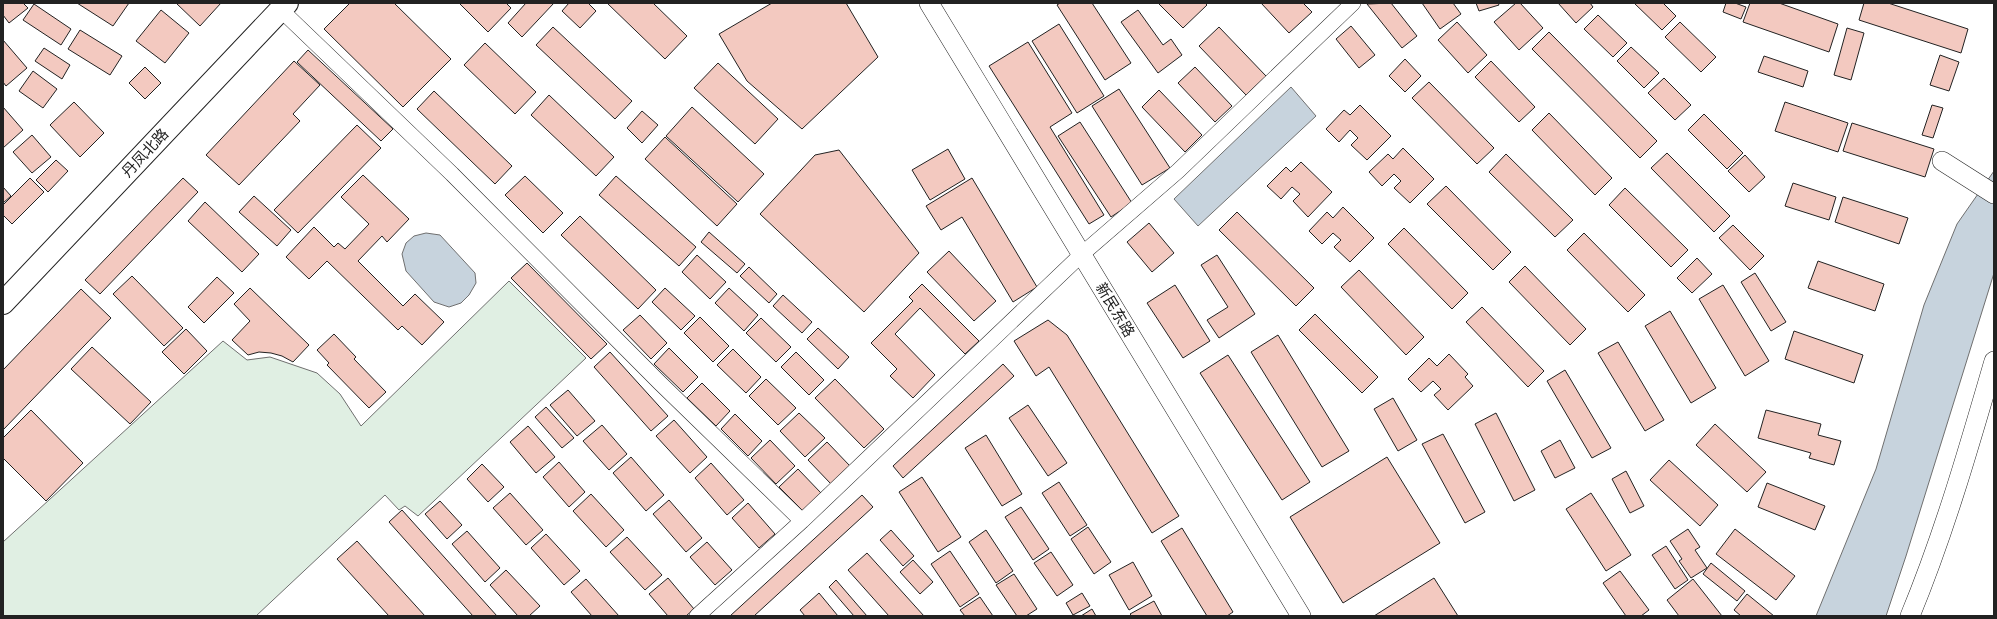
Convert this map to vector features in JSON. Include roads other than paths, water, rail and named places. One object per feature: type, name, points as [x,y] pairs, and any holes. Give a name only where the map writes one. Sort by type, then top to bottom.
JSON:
[{"type":"main road","name":"丹凤北路","points":[[3,303],[284,6]]},
{"type":"street","name":"新民东路","points":[[929,3],[1301,616]]},
{"type":"street","points":[[697,616],[802,521],[1082,255],[1178,171],[1352,3]]},
{"type":"street","points":[[284,6],[660,383],[802,521]]},
{"type":"street","points":[[1942,161],[1994,194]]},
{"type":"street","points":[[1910,616],[1925,580],[1994,361]]}]
